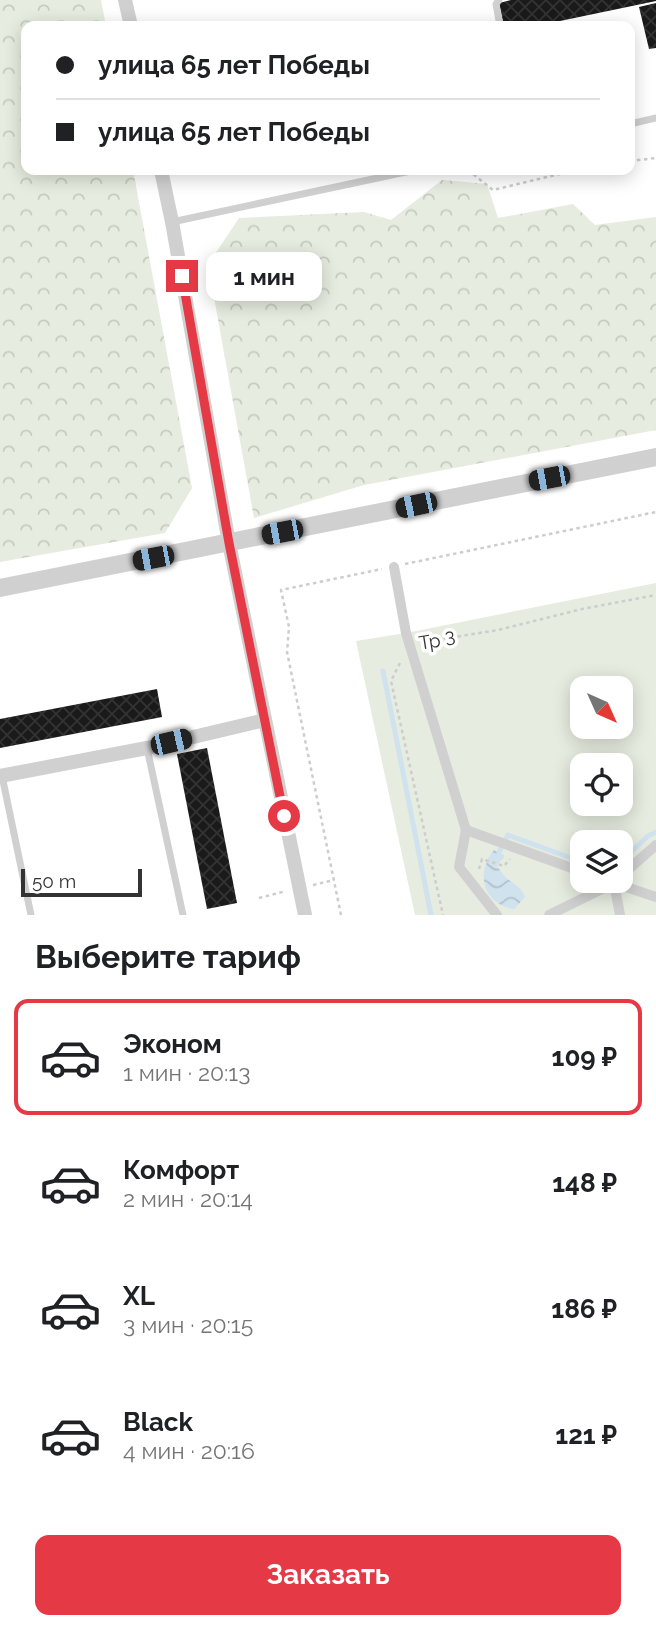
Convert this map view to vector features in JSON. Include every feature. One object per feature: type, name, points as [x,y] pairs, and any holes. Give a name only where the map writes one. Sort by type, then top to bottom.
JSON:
[{"type":"street","points":[[125,0],[130,21]]},
{"type":"street","points":[[162,175],[229,543],[304,915]]},
{"type":"street","points":[[0,588],[656,457]]},
{"type":"street","points":[[394,566],[409,645],[466,830],[459,866],[497,915]]},
{"type":"street","points":[[1,776],[147,748],[265,720]]},
{"type":"street","points":[[466,830],[570,867]]},
{"type":"street","points":[[633,865],[656,845]]},
{"type":"street","points":[[633,887],[656,897]]},
{"type":"street","points":[[549,915],[590,893]]},
{"type":"street","points":[[617,893],[620,915]]},
{"type":"lane","points":[[499,0],[496,4],[499,21]]},
{"type":"lane","points":[[635,123],[656,118]]},
{"type":"lane","points":[[172,222],[392,175]]},
{"type":"lane","points":[[147,748],[183,915]]},
{"type":"lane","points":[[1,776],[31,915]]},
{"type":"path","points":[[635,160],[656,158]]},
{"type":"path","points":[[474,175],[493,190],[555,175]]},
{"type":"path","name":"Тр З","points":[[443,915],[391,681],[409,645],[498,630],[582,609],[656,595]]},
{"type":"path","points":[[473,884],[482,859],[504,866],[519,849]]},
{"type":"green space","points":[[0,0],[101,0],[105,21],[21,21],[21,175],[134,175],[192,488],[165,533],[0,562]]},
{"type":"green space","points":[[442,180],[487,184],[498,218],[573,204],[595,225],[656,217],[656,430],[364,485],[254,518],[215,303],[215,254],[239,218],[364,212],[391,220]]},
{"type":"green space","points":[[656,583],[656,915],[415,915],[356,641]]},
{"type":"water","points":[[494,850],[504,855],[497,866],[521,889],[525,897],[514,909],[495,901],[485,886],[485,868]]},
{"type":"building","points":[[511,0],[656,0],[560,21],[503,21],[499,3]]},
{"type":"building","points":[[656,3],[656,48],[649,49],[639,7]]},
{"type":"building","points":[[157,689],[162,717],[0,748],[0,719]]},
{"type":"building","points":[[207,748],[237,903],[207,909],[177,754]]},
{"type":"waterway","points":[[383,671],[431,915]]},
{"type":"waterway","points":[[633,850],[656,832]]},
{"type":"waterway","points":[[499,852],[508,835],[570,858]]},
{"type":"route","points":[[182,276],[229,543],[284,816]]}]
